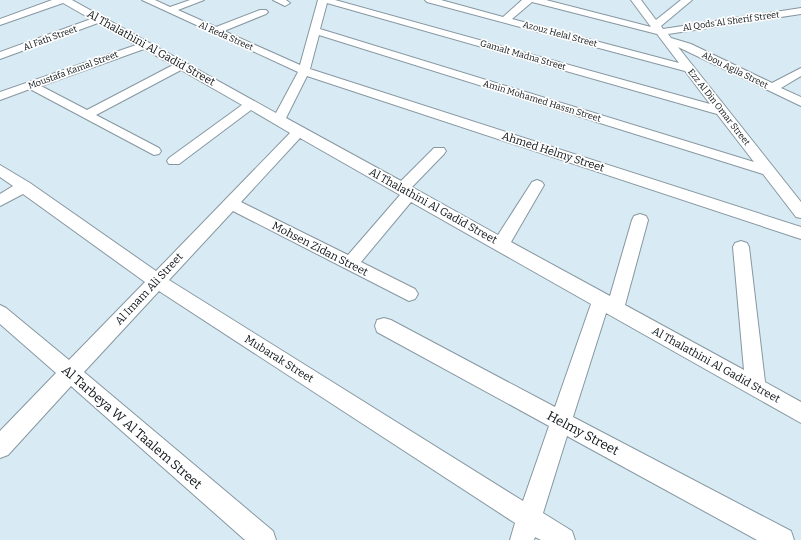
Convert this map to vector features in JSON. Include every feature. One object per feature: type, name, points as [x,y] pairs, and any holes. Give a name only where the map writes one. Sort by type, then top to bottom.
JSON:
[{"type":"street","points":[[0,22],[61,0]]},
{"type":"street","name":"Al Thalathini Al Gadid Street","points":[[65,0],[801,413]]},
{"type":"street","name":"Al Reda Street","points":[[148,0],[304,71]]},
{"type":"street","points":[[170,10],[199,0]]},
{"type":"street","points":[[279,120],[304,71],[324,0]]},
{"type":"street","name":"Gamalt Madna Street","points":[[324,0],[722,111]]},
{"type":"street","name":"Azouz Helal Street","points":[[434,0],[689,68]]},
{"type":"street","points":[[505,20],[528,0]]},
{"type":"street","name":"Abou Agila Street","points":[[535,0],[661,32],[801,102]]},
{"type":"street","name":"Ezz Al Din Omar Street","points":[[636,0],[801,213]]},
{"type":"street","points":[[661,32],[687,0]]},
{"type":"street","points":[[467,10],[476,3]]},
{"type":"street","points":[[544,30],[568,8]]},
{"type":"street","name":"Al Qods Al Sherif Street","points":[[661,32],[801,11]]},
{"type":"street","points":[[215,30],[263,12]]},
{"type":"street","name":"Al Fath Street","points":[[0,56],[100,19]]},
{"type":"street","name":"Amin Mohamed Hassn Street","points":[[315,31],[768,171]]},
{"type":"street","name":"Moustafa Kamal Street","points":[[0,96],[145,44]]},
{"type":"street","points":[[87,115],[182,65]]},
{"type":"street","name":"Ahmed Helmy Street","points":[[304,71],[801,233]]},
{"type":"street","points":[[772,88],[801,71]]},
{"type":"street","points":[[31,85],[154,151]]},
{"type":"street","points":[[174,161],[251,104]]},
{"type":"street","name":"Al Imam Ali Street","points":[[0,447],[299,131]]},
{"type":"street","points":[[350,264],[439,151]]},
{"type":"street","name":"Mubarak Street","points":[[0,170],[25,186],[157,281],[563,540]]},
{"type":"street","points":[[501,244],[537,185]]},
{"type":"street","points":[[0,201],[25,186]]},
{"type":"street","name":"Mohsen Zidan Street","points":[[230,203],[409,294]]},
{"type":"street","points":[[522,540],[562,421],[640,220]]},
{"type":"street","points":[[741,247],[756,388]]},
{"type":"street","name":"Al Tarbeya W Al Taalem Street","points":[[0,314],[264,540]]},
{"type":"street","name":"Helmy Street","points":[[384,326],[782,540]]}]
